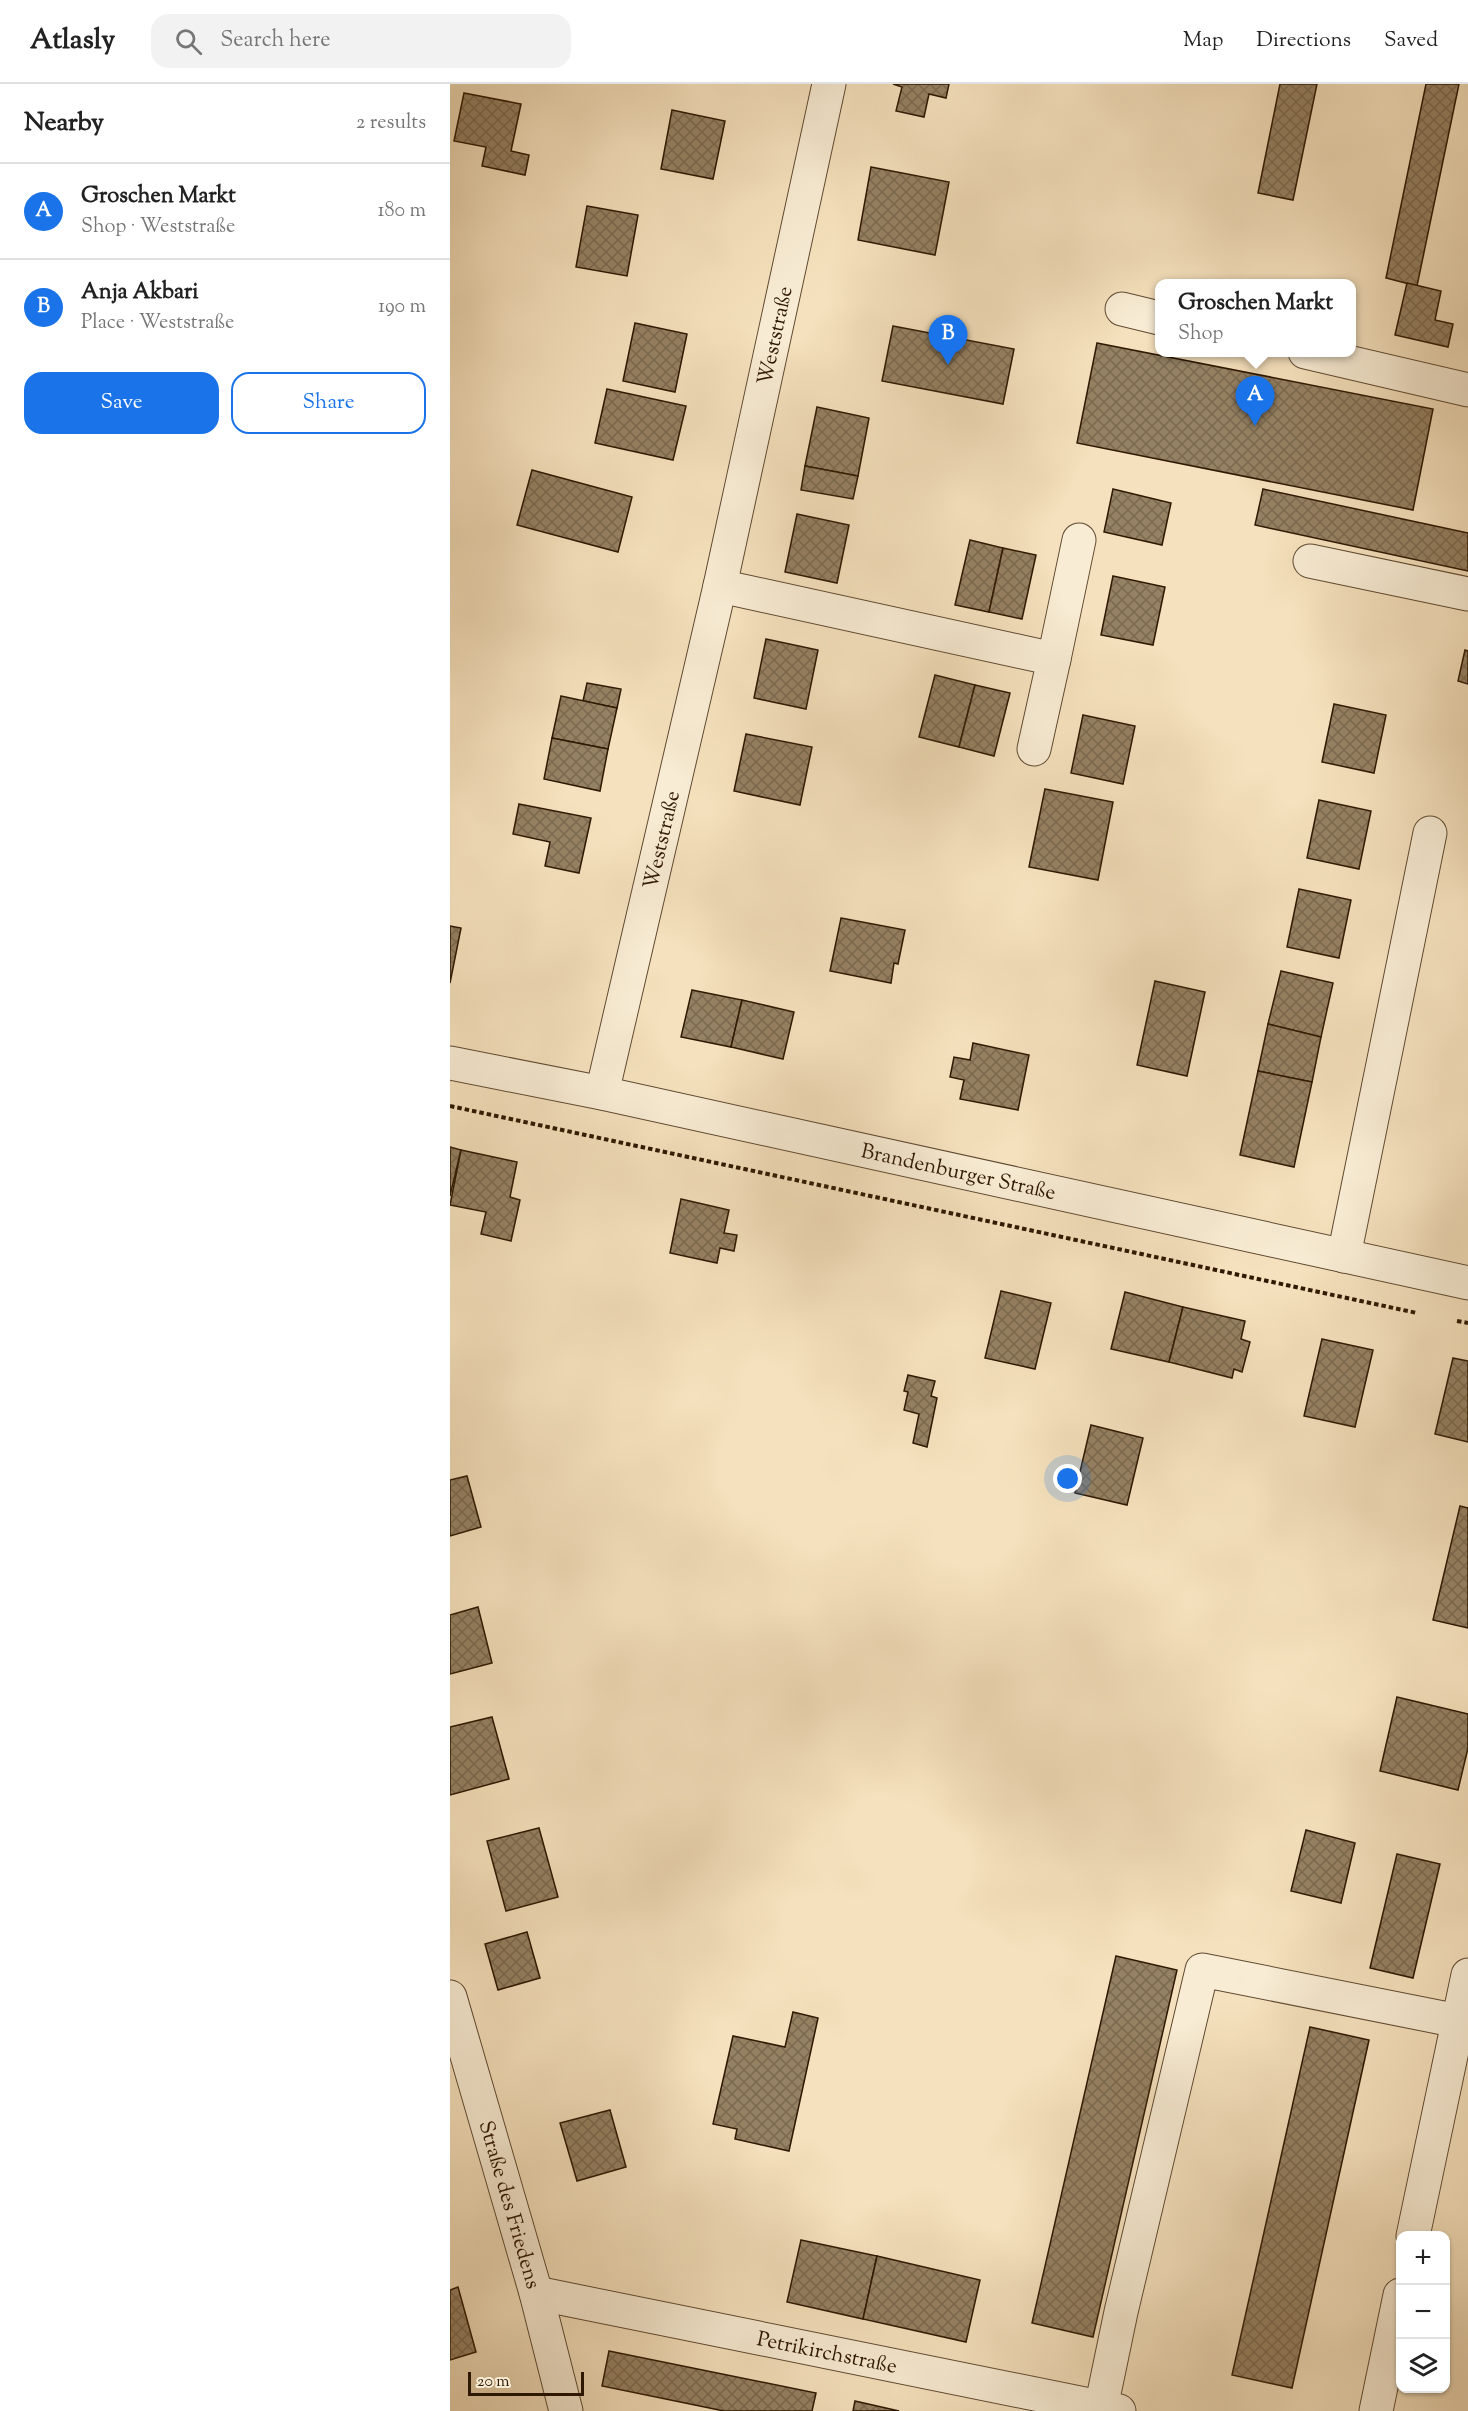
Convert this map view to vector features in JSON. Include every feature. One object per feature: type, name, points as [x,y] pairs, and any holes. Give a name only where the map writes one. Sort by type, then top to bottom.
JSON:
[{"type":"street","name":"Weststraße","points":[[603,1094],[720,586],[829,84]]},
{"type":"street","points":[[1122,309],[1155,317]]},
{"type":"street","points":[[1326,357],[1468,390]]},
{"type":"street","points":[[1034,749],[1079,540]]},
{"type":"street","points":[[1310,561],[1468,594]]},
{"type":"street","points":[[720,586],[1053,660]]},
{"type":"street","points":[[1344,1256],[1430,833]]},
{"type":"street","name":"Brandenburger Straße","points":[[450,1063],[603,1094],[1468,1283]]},
{"type":"street","points":[[1110,2409],[1121,2312],[1202,1970],[1458,2021]]},
{"type":"street","points":[[1414,2231],[1468,1975]]},
{"type":"street","name":"Straße des Friedens","points":[[450,1997],[536,2293],[567,2411]]},
{"type":"street","name":"Petrikirchstraße","points":[[536,2293],[1110,2409]]},
{"type":"street","points":[[1376,2411],[1396,2318]]},
{"type":"path","points":[[450,1106],[1422,1314]]},
{"type":"path","points":[[1456,1321],[1468,1323]]},
{"type":"building","points":[[893,84],[949,84],[946,98],[929,94],[924,117],[896,111],[902,87]]},
{"type":"building","points":[[1280,84],[1317,84],[1293,200],[1258,193]]},
{"type":"building","points":[[1426,84],[1459,84],[1417,286],[1386,278]]},
{"type":"building","points":[[464,93],[521,104],[511,151],[529,155],[525,175],[482,166],[486,147],[454,141]]},
{"type":"building","points":[[672,110],[725,121],[713,179],[661,169]]},
{"type":"building","points":[[871,167],[949,182],[935,255],[858,240]]},
{"type":"building","points":[[587,206],[638,215],[627,276],[576,267]]},
{"type":"building","points":[[1407,283],[1441,291],[1435,320],[1453,324],[1448,347],[1395,335]]},
{"type":"building","points":[[635,323],[687,334],[675,392],[623,381]]},
{"type":"building","points":[[893,326],[1014,349],[1003,404],[882,381]]},
{"type":"building","points":[[1097,343],[1155,354],[1155,357],[1168,357],[1433,409],[1413,510],[1077,443]]},
{"type":"building","points":[[607,389],[686,406],[673,460],[595,443]]},
{"type":"building","points":[[817,407],[869,418],[858,476],[805,466]]},
{"type":"building","points":[[805,466],[858,476],[853,499],[801,490]]},
{"type":"building","points":[[532,470],[632,497],[618,552],[517,525]]},
{"type":"building","points":[[1113,489],[1171,503],[1162,545],[1104,532]]},
{"type":"building","points":[[1263,489],[1468,533],[1468,571],[1255,525]]},
{"type":"building","points":[[797,514],[849,525],[837,583],[785,572]]},
{"type":"building","points":[[970,540],[1003,548],[989,612],[955,605]]},
{"type":"building","points":[[1003,548],[1036,555],[1022,619],[989,612]]},
{"type":"building","points":[[1113,576],[1165,587],[1153,645],[1101,635]]},
{"type":"building","points":[[766,639],[818,650],[806,709],[754,698]]},
{"type":"building","points":[[1465,650],[1468,651],[1468,684],[1458,681]]},
{"type":"building","points":[[935,675],[975,685],[959,747],[919,737]]},
{"type":"building","points":[[587,683],[621,689],[617,708],[583,701]]},
{"type":"building","points":[[975,685],[1010,693],[994,756],[959,747]]},
{"type":"building","points":[[561,696],[617,708],[608,749],[552,738]]},
{"type":"building","points":[[1334,704],[1386,715],[1374,773],[1322,762]]},
{"type":"building","points":[[1083,715],[1135,726],[1123,784],[1071,773]]},
{"type":"building","points":[[746,734],[812,747],[800,805],[734,791]]},
{"type":"building","points":[[552,738],[608,749],[600,791],[544,779]]},
{"type":"building","points":[[1045,789],[1113,802],[1098,880],[1029,867]]},
{"type":"building","points":[[1319,800],[1371,811],[1359,869],[1307,858]]},
{"type":"building","points":[[519,804],[591,818],[579,873],[545,866],[550,842],[513,834]]},
{"type":"building","points":[[1299,889],[1351,900],[1339,958],[1287,947]]},
{"type":"building","points":[[841,918],[905,930],[898,964],[894,963],[891,983],[830,971]]},
{"type":"building","points":[[450,926],[461,928],[450,983]]},
{"type":"building","points":[[1281,971],[1333,983],[1321,1037],[1268,1024]]},
{"type":"building","points":[[1155,981],[1205,992],[1187,1076],[1137,1065]]},
{"type":"building","points":[[692,990],[742,1000],[731,1047],[681,1037]]},
{"type":"building","points":[[742,1000],[794,1012],[783,1059],[731,1047]]},
{"type":"building","points":[[1268,1024],[1321,1037],[1312,1082],[1258,1071]]},
{"type":"building","points":[[973,1043],[1029,1055],[1018,1110],[960,1099],[964,1080],[950,1077],[954,1057],[970,1060]]},
{"type":"building","points":[[1258,1071],[1312,1082],[1294,1167],[1240,1155]]},
{"type":"building","points":[[450,1147],[461,1150],[450,1196]]},
{"type":"building","points":[[461,1150],[517,1162],[510,1197],[520,1200],[511,1241],[481,1234],[486,1212],[450,1205]]},
{"type":"building","points":[[681,1199],[729,1210],[724,1233],[737,1235],[734,1251],[720,1248],[717,1263],[670,1253]]},
{"type":"building","points":[[1001,1291],[1051,1303],[1035,1369],[985,1358]]},
{"type":"building","points":[[1125,1292],[1183,1307],[1169,1362],[1111,1349]]},
{"type":"building","points":[[1183,1307],[1245,1321],[1241,1339],[1250,1342],[1242,1372],[1234,1369],[1232,1378],[1169,1362]]},
{"type":"building","points":[[1322,1339],[1373,1350],[1355,1427],[1304,1416]]},
{"type":"building","points":[[1453,1358],[1468,1361],[1468,1442],[1435,1434]]},
{"type":"building","points":[[908,1375],[935,1381],[931,1396],[937,1398],[927,1447],[913,1443],[919,1414],[904,1410],[908,1392],[904,1391]]},
{"type":"building","points":[[1091,1425],[1143,1438],[1127,1505],[1075,1493]]},
{"type":"building","points":[[467,1476],[481,1527],[450,1536],[450,1480]]},
{"type":"building","points":[[1460,1506],[1468,1508],[1468,1628],[1433,1620]]},
{"type":"building","points":[[478,1607],[492,1663],[450,1674],[450,1615]]},
{"type":"building","points":[[1397,1697],[1468,1714],[1468,1748],[1458,1790],[1380,1771]]},
{"type":"building","points":[[492,1717],[509,1779],[450,1795],[450,1727]]},
{"type":"building","points":[[539,1828],[558,1897],[506,1911],[487,1841]]},
{"type":"building","points":[[1306,1830],[1355,1843],[1341,1903],[1291,1891]]},
{"type":"building","points":[[1397,1854],[1440,1864],[1413,1978],[1370,1968]]},
{"type":"building","points":[[527,1932],[540,1978],[498,1990],[485,1944]]},
{"type":"building","points":[[1116,1956],[1177,1970],[1093,2337],[1032,2323]]},
{"type":"building","points":[[793,2012],[818,2018],[789,2151],[735,2139],[737,2129],[713,2124],[733,2036],[785,2047]]},
{"type":"building","points":[[1310,2027],[1369,2040],[1292,2388],[1232,2375]]},
{"type":"building","points":[[610,2110],[626,2167],[577,2181],[560,2123]]},
{"type":"building","points":[[801,2240],[877,2256],[863,2319],[787,2302]]},
{"type":"building","points":[[877,2256],[980,2280],[966,2342],[863,2319]]},
{"type":"building","points":[[458,2287],[476,2352],[450,2360],[450,2290]]},
{"type":"building","points":[[609,2351],[816,2393],[812,2411],[724,2411],[602,2386]]},
{"type":"building","points":[[855,2401],[899,2411],[853,2411]]},
{"type":"place","name":"Anja Akbari","points":[[948,365]]},
{"type":"place","name":"Groschen Markt","points":[[1255,426]]}]
